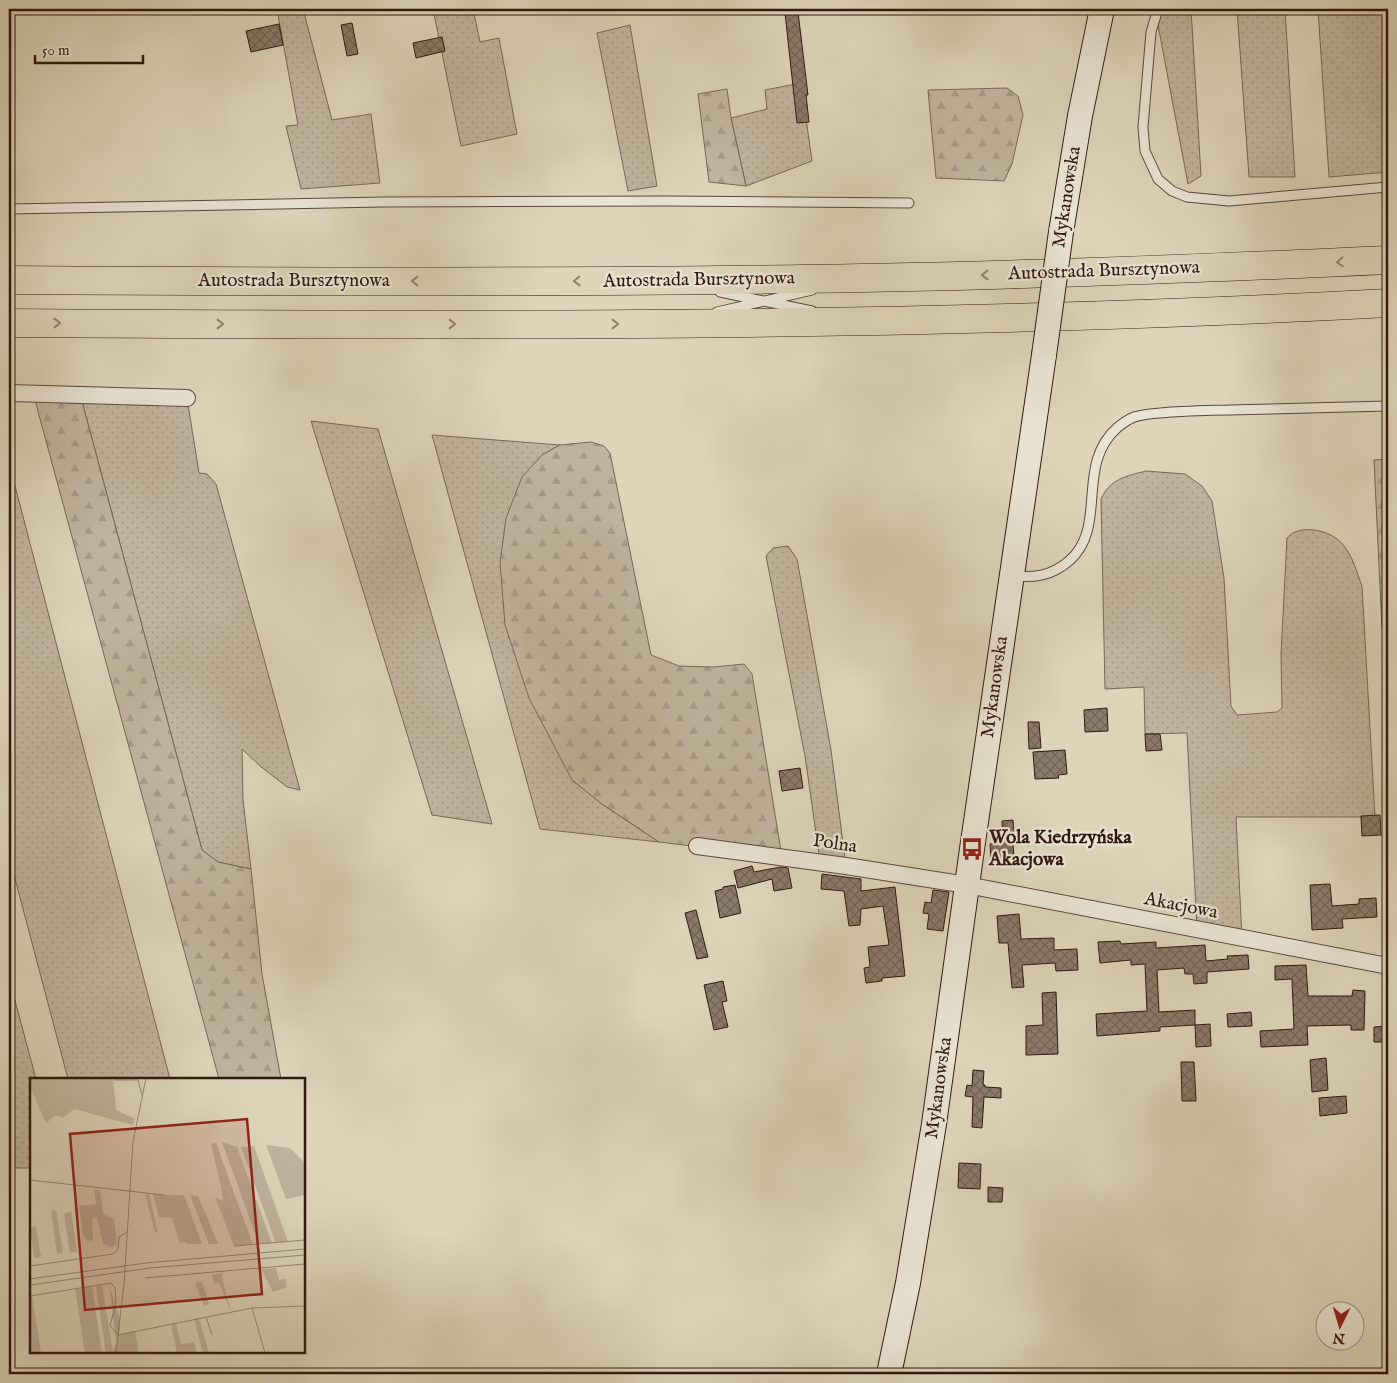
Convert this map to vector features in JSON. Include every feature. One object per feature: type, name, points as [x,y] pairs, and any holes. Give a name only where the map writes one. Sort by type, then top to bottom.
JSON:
[{"type":"highway","name":"Autostrada Bursztynowa","points":[[9,280],[304,281],[863,278],[1149,270],[1388,260]]},
{"type":"highway","points":[[9,323],[338,325],[668,324],[1139,314],[1388,303]]},
{"type":"main road","name":"Mykanowska","points":[[890,1370],[908,1283],[934,1124],[1061,232],[1080,116],[1102,9]]},
{"type":"street","points":[[9,393],[187,398]]},
{"type":"street","name":"Polna","points":[[697,846],[846,866],[967,885]]},
{"type":"street","name":"Akacjowa","points":[[967,885],[1388,966]]},
{"type":"lane","points":[[1158,9],[1151,32],[1143,127],[1145,151],[1158,179],[1172,191],[1187,197],[1230,201],[1388,187]]},
{"type":"lane","points":[[9,209],[383,202],[909,202]]},
{"type":"lane","points":[[668,324],[863,278]]},
{"type":"lane","points":[[666,280],[863,321]]},
{"type":"lane","points":[[1012,576],[1031,577],[1051,573],[1064,565],[1081,548],[1090,519],[1092,486],[1098,454],[1106,440],[1119,426],[1137,416],[1199,411],[1388,406]]},
{"type":"green space","points":[[277,9],[303,9],[332,120],[371,114],[380,183],[301,189],[286,126],[298,125]]},
{"type":"green space","points":[[433,9],[473,9],[480,42],[499,38],[517,134],[461,146]]},
{"type":"green space","points":[[1155,9],[1191,9],[1201,176],[1188,184]]},
{"type":"green space","points":[[1237,9],[1285,9],[1295,177],[1249,177]]},
{"type":"green space","points":[[1318,9],[1388,9],[1388,172],[1329,177]]},
{"type":"green space","points":[[630,25],[657,186],[628,191],[597,33]]},
{"type":"green space","points":[[801,83],[812,161],[746,186],[731,118],[767,109],[765,90]]},
{"type":"green space","points":[[1007,88],[1018,96],[1023,115],[1012,164],[1004,181],[936,178],[928,90]]},
{"type":"green space","points":[[727,89],[731,118],[746,186],[709,182],[698,94]]},
{"type":"green space","points":[[33,393],[80,394],[202,850],[218,862],[251,869],[262,974],[281,1078],[219,1078]]},
{"type":"green space","points":[[80,394],[187,398],[199,473],[207,474],[216,484],[300,790],[287,787],[242,749],[243,800],[251,869],[218,862],[202,850]]},
{"type":"green space","points":[[311,421],[378,429],[492,824],[432,815]]},
{"type":"green space","points":[[432,435],[560,445],[542,455],[572,780],[602,804],[659,842],[540,829]]},
{"type":"green space","points":[[591,442],[604,446],[610,453],[651,655],[679,666],[714,667],[744,664],[752,674],[782,857],[659,842],[602,804],[572,780],[529,698],[505,625],[500,562],[506,518],[522,477],[542,455],[560,445]]},
{"type":"green space","points":[[1388,459],[1388,629],[1382,629],[1374,460]]},
{"type":"green space","points":[[9,463],[170,1078],[68,1078],[9,856]]},
{"type":"green space","points":[[1146,471],[1185,474],[1202,486],[1212,501],[1224,578],[1231,706],[1237,715],[1277,712],[1282,708],[1281,654],[1287,538],[1293,533],[1306,530],[1321,531],[1334,537],[1340,541],[1350,555],[1362,586],[1375,817],[1236,817],[1242,938],[1197,929],[1187,733],[1145,734],[1144,687],[1105,689],[1101,499],[1109,487],[1119,479]]},
{"type":"green space","points":[[788,546],[797,559],[831,750],[846,866],[820,861],[805,756],[766,556],[773,548]]},
{"type":"green space","points":[[9,978],[36,1078],[30,1078],[30,1168],[9,1168]]},
{"type":"building","points":[[798,12],[808,95],[806,95],[809,122],[797,123],[785,13]]},
{"type":"building","points":[[352,23],[358,54],[347,56],[341,25]]},
{"type":"building","points":[[279,24],[283,45],[251,52],[246,31]]},
{"type":"building","points":[[442,37],[445,51],[416,58],[413,43]]},
{"type":"building","points":[[1107,708],[1108,731],[1085,732],[1084,710]]},
{"type":"building","points":[[1028,722],[1039,722],[1041,748],[1029,749]]},
{"type":"building","points":[[1145,734],[1160,734],[1162,750],[1146,751]]},
{"type":"building","points":[[1065,750],[1067,774],[1058,775],[1059,778],[1035,779],[1033,752]]},
{"type":"building","points":[[800,768],[803,788],[782,791],[779,771]]},
{"type":"building","points":[[1380,815],[1381,835],[1362,836],[1361,816]]},
{"type":"building","points":[[1013,820],[1014,859],[991,860],[990,844],[1003,843],[1002,821]]},
{"type":"building","points":[[752,866],[754,872],[781,867],[788,868],[792,888],[774,891],[772,879],[738,888],[734,871]]},
{"type":"building","points":[[822,874],[861,879],[861,891],[895,887],[905,976],[882,978],[882,981],[866,983],[864,968],[870,967],[868,947],[889,945],[883,906],[861,909],[860,925],[849,926],[844,891],[821,889]]},
{"type":"building","points":[[1330,884],[1332,906],[1359,904],[1359,899],[1376,898],[1377,917],[1342,919],[1343,928],[1312,930],[1310,885]]},
{"type":"building","points":[[735,885],[741,913],[720,918],[715,891],[723,889],[723,887]]},
{"type":"building","points":[[933,890],[949,892],[943,931],[927,929],[929,914],[923,913],[925,902],[931,903]]},
{"type":"building","points":[[696,910],[708,957],[697,959],[685,913]]},
{"type":"building","points":[[1019,914],[1021,939],[1054,938],[1054,950],[1077,949],[1078,970],[1056,971],[1055,963],[1022,965],[1024,987],[1012,988],[1008,943],[999,943],[997,916]]},
{"type":"building","points":[[1120,941],[1121,944],[1156,942],[1156,948],[1205,945],[1206,961],[1228,959],[1227,956],[1248,955],[1249,969],[1207,972],[1207,983],[1194,984],[1193,974],[1185,974],[1184,968],[1157,970],[1159,1012],[1195,1010],[1195,1025],[1160,1027],[1160,1031],[1097,1036],[1096,1014],[1147,1011],[1145,964],[1131,965],[1131,960],[1100,963],[1098,942]]},
{"type":"building","points":[[1306,965],[1308,996],[1352,996],[1353,990],[1365,991],[1364,1030],[1351,1030],[1351,1025],[1307,1026],[1308,1045],[1261,1047],[1260,1031],[1294,1029],[1292,979],[1275,980],[1275,966]]},
{"type":"building","points":[[723,981],[727,1001],[722,1002],[728,1027],[714,1030],[704,985]]},
{"type":"building","points":[[1056,992],[1058,1054],[1026,1055],[1026,1026],[1043,1025],[1042,993]]},
{"type":"building","points":[[1251,1012],[1252,1026],[1228,1027],[1227,1014]]},
{"type":"building","points":[[1210,1024],[1211,1046],[1196,1047],[1195,1025]]},
{"type":"building","points":[[1388,1026],[1388,1042],[1374,1042],[1374,1027]]},
{"type":"building","points":[[1326,1058],[1328,1090],[1312,1092],[1310,1060]]},
{"type":"building","points":[[1181,1062],[1194,1062],[1196,1101],[1182,1101]]},
{"type":"building","points":[[973,1070],[984,1071],[983,1085],[985,1087],[1001,1088],[1001,1098],[984,1097],[982,1128],[972,1127],[973,1097],[965,1096],[967,1085],[972,1086]]},
{"type":"building","points":[[1346,1096],[1347,1113],[1320,1116],[1319,1098]]},
{"type":"building","points":[[959,1163],[981,1164],[980,1189],[958,1188]]},
{"type":"building","points":[[988,1187],[1003,1188],[1002,1202],[988,1202]]},
{"type":"place","name":"Wola Kiedrzyńska Akacjowa","points":[[972,849]]}]
